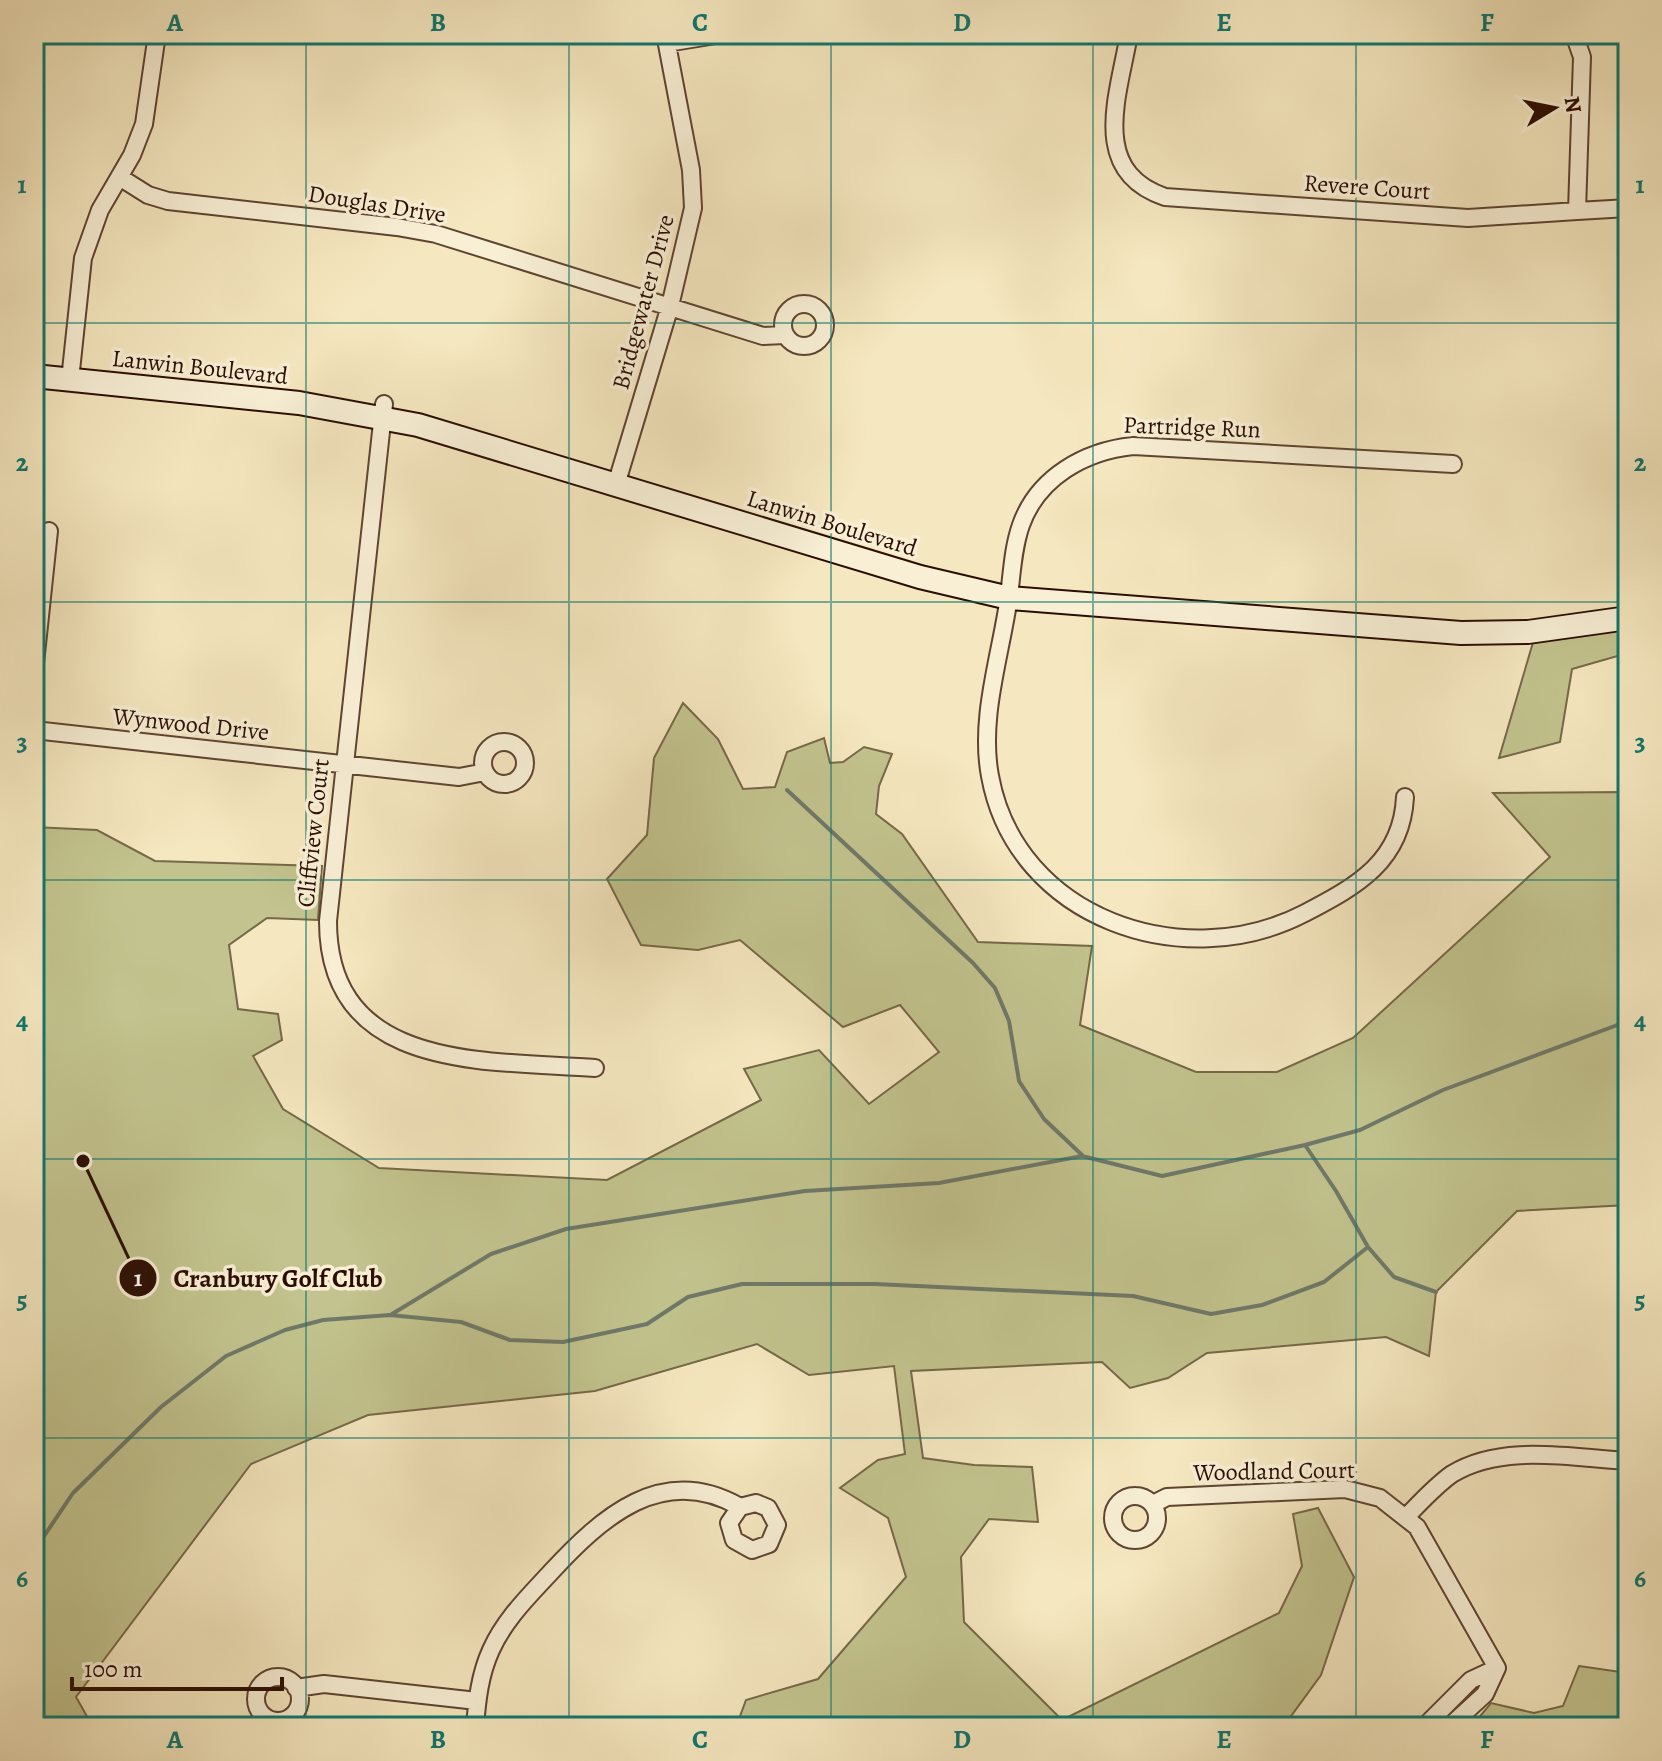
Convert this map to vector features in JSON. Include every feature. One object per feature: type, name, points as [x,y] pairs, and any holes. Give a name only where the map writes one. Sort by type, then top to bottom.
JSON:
[{"type":"street","points":[[71,374],[83,258],[100,210],[121,178],[144,124],[157,34]]},
{"type":"street","points":[[666,38],[722,34]]},
{"type":"street","name":"Revere Court","points":[[1129,34],[1114,143],[1126,173],[1151,192],[1165,197],[1468,218],[1628,208]]},
{"type":"street","points":[[1574,34],[1582,57],[1577,211]]},
{"type":"street","name":"Bridgewater Drive","points":[[618,478],[670,306],[689,230],[693,186],[666,38]]},
{"type":"street","name":"Douglas Drive","points":[[121,178],[148,195],[168,201],[436,234],[763,336],[785,335]]},
{"type":"street","name":"Lanwin Boulevard","points":[[34,363],[71,374],[383,411],[418,425],[618,478],[920,577],[1010,591],[1461,633],[1528,632],[1628,618]]},
{"type":"street","name":"Lanwin Boulevard","points":[[34,376],[71,374]]},
{"type":"street","name":"Cliffview Court","points":[[383,411],[328,942],[338,979],[358,1012],[387,1036],[423,1050],[595,1068]]},
{"type":"street","name":"Partridge Run","points":[[1405,797],[1404,824],[1389,853],[1372,871],[1340,895],[1292,920],[1234,937],[1206,940],[1151,935],[1102,918],[1077,905],[1036,871],[1006,827],[996,801],[987,748],[988,724],[1021,526],[1040,493],[1073,464],[1113,448],[1133,446],[1453,464]]},
{"type":"street","points":[[34,673],[49,531]]},
{"type":"street","name":"Lanwin Boulevard","points":[[1010,591],[1464,620],[1521,620],[1628,605]]},
{"type":"street","name":"Wynwood Drive","points":[[34,730],[459,777],[485,772]]},
{"type":"street","points":[[1407,1516],[1453,1474],[1492,1458],[1514,1455],[1628,1461]]},
{"type":"street","name":"Woodland Court","points":[[1153,1504],[1167,1497],[1345,1489],[1380,1498],[1407,1516],[1417,1527],[1497,1668]]},
{"type":"street","points":[[475,1727],[477,1701],[490,1652],[513,1613],[591,1529],[609,1515],[641,1500],[675,1492],[718,1495],[740,1507]]},
{"type":"street","points":[[1424,1727],[1471,1680],[1497,1668]]},
{"type":"street","points":[[1449,1727],[1485,1694],[1497,1668]]},
{"type":"street","points":[[296,1688],[324,1684],[477,1701]]},
{"type":"green space","points":[[1628,625],[1628,653],[1572,669],[1560,742],[1499,758],[1534,639]]},
{"type":"green space","points":[[683,703],[718,739],[743,789],[775,787],[787,752],[824,738],[830,763],[843,762],[864,747],[892,754],[879,786],[876,814],[902,834],[978,942],[1092,946],[1080,1025],[1196,1072],[1277,1072],[1353,1038],[1550,857],[1493,793],[1628,792],[1628,1205],[1517,1211],[1436,1292],[1429,1356],[1386,1337],[1207,1353],[1168,1378],[1130,1388],[1102,1362],[911,1371],[923,1458],[974,1465],[1032,1467],[1038,1522],[989,1519],[961,1557],[964,1622],[1062,1720],[1279,1613],[1302,1566],[1293,1514],[1318,1508],[1354,1577],[1321,1675],[1289,1719],[1288,1727],[736,1727],[746,1700],[818,1679],[906,1577],[888,1518],[840,1488],[878,1460],[905,1454],[894,1366],[809,1375],[757,1344],[595,1391],[368,1415],[251,1464],[76,1697],[93,1727],[34,1727],[34,827],[97,830],[155,861],[322,866],[318,920],[267,918],[229,945],[238,1009],[278,1014],[282,1040],[253,1056],[283,1109],[379,1168],[607,1180],[761,1100],[744,1069],[819,1050],[869,1104],[939,1052],[900,1005],[843,1027],[740,940],[698,950],[641,945],[607,879],[647,835],[654,758]]},
{"type":"green space","points":[[1579,1666],[1628,1673],[1628,1727],[1471,1727],[1491,1703],[1534,1713],[1563,1706]]},
{"type":"waterway","points":[[787,790],[973,963],[995,988],[1009,1021],[1019,1081],[1044,1119],[1082,1155]]},
{"type":"waterway","points":[[392,1314],[491,1254],[566,1229],[805,1191],[939,1183],[1082,1156],[1162,1176],[1305,1145],[1360,1130],[1443,1090],[1628,1021]]},
{"type":"waterway","points":[[1305,1145],[1368,1247],[1394,1277],[1436,1292]]},
{"type":"waterway","points":[[34,1551],[73,1493],[161,1407],[226,1356],[285,1330],[323,1320],[390,1315],[461,1322],[510,1340],[563,1342],[647,1324],[688,1297],[742,1284],[875,1284],[1133,1296],[1211,1314],[1262,1305],[1324,1282],[1368,1247]]},
{"type":"place","name":"Cranbury Golf Club","points":[[83,1161]]}]
